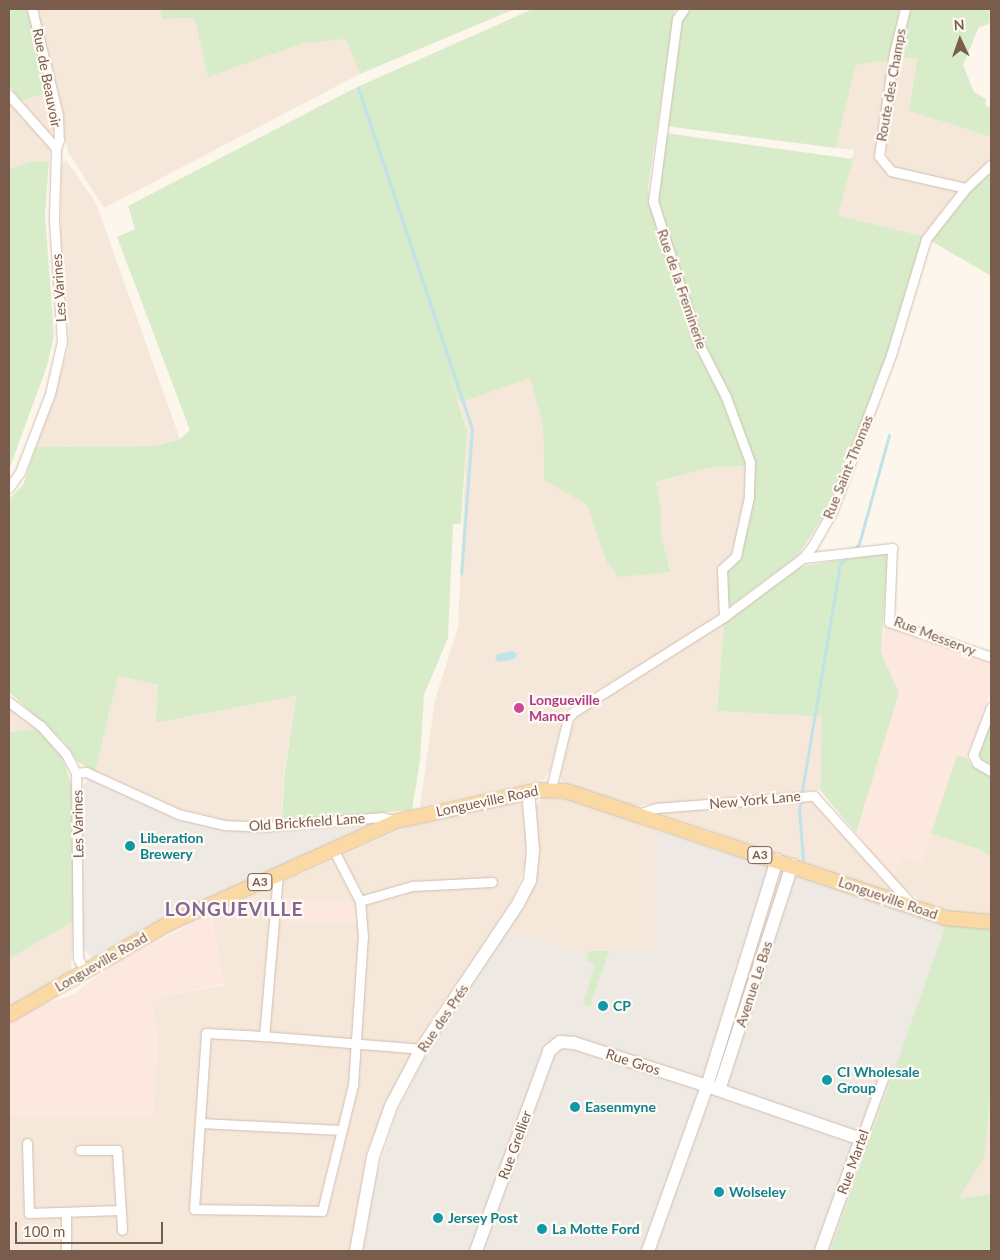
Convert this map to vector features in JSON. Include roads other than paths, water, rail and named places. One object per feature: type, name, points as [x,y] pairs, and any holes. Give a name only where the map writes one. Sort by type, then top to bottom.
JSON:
[{"type":"main road","name":"Longueville Road","points":[[9,1015],[168,924],[397,821],[528,791],[551,789],[637,814],[946,918],[991,922]]},
{"type":"street","name":"Rue de Beauvoir","points":[[32,9],[58,115],[59,140],[56,148]]},
{"type":"street","name":"Rue de la Freminerie","points":[[684,9],[677,19],[654,201],[699,344],[726,397],[750,462],[749,497],[736,556],[722,569],[724,617]]},
{"type":"street","name":"Route des Champs","points":[[905,9],[894,53],[879,156],[891,171],[966,188]]},
{"type":"street","points":[[9,95],[56,148]]},
{"type":"street","name":"Les Varines","points":[[9,488],[20,472],[50,394],[62,341],[54,220],[56,148]]},
{"type":"street","name":"Rue Saint-Thomas","points":[[551,789],[568,718],[572,713],[724,617],[803,558],[832,512],[891,355],[926,239],[966,188],[991,165]]},
{"type":"street","name":"Rue Messervy","points":[[803,558],[892,548],[889,622],[991,657]]},
{"type":"street","name":"Les Varines","points":[[9,702],[40,725],[66,754],[76,773],[78,958],[85,972]]},
{"type":"street","points":[[991,707],[972,755],[977,763],[991,771]]},
{"type":"street","name":"Old Brickfield Lane","points":[[76,773],[86,772],[178,814],[224,825],[259,827],[382,816],[397,821]]},
{"type":"street","name":"Rue des Prés","points":[[356,1251],[373,1157],[391,1106],[421,1049],[518,904],[530,880],[533,849],[528,791]]},
{"type":"street","name":"New York Lane","points":[[637,814],[657,808],[814,796],[914,907]]},
{"type":"street","points":[[333,849],[360,901],[363,936],[357,1043],[352,1085],[322,1211],[194,1210],[206,1034],[264,1036],[357,1043],[421,1049]]},
{"type":"street","name":"Avenue Le Bas","points":[[648,1251],[707,1086],[777,860]]},
{"type":"street","name":"Avenue Le Bas","points":[[720,1090],[792,865]]},
{"type":"street","points":[[264,1036],[278,874]]},
{"type":"street","points":[[360,901],[412,886],[492,882]]},
{"type":"street","name":"Rue Gros","points":[[560,1042],[574,1043],[707,1086]]},
{"type":"street","name":"Rue Grellier","points":[[476,1251],[549,1051],[560,1042]]},
{"type":"street","name":"Rue Martel","points":[[821,1251],[885,1073]]},
{"type":"street","points":[[707,1086],[861,1139]]},
{"type":"street","points":[[200,1123],[341,1130]]},
{"type":"street","points":[[27,1143],[29,1212],[66,1213],[120,1210]]},
{"type":"street","points":[[80,1150],[117,1150],[122,1230]]},
{"type":"street","points":[[66,1213],[66,1251]]},
{"type":"water","points":[[513,651],[517,654],[515,659],[499,662],[495,659],[497,654]]},
{"type":"waterway","points":[[358,88],[472,429],[461,574]]},
{"type":"waterway","points":[[853,550],[859,544],[889,435]]},
{"type":"waterway","points":[[803,860],[799,809],[840,564],[848,555]]},
{"type":"place","name":"Longueville Manor","points":[[519,708]]},
{"type":"place","name":"Liberation Brewery","points":[[130,846]]},
{"type":"place","name":"CP","points":[[603,1006]]},
{"type":"place","name":"CI Wholesale Group","points":[[827,1080]]},
{"type":"place","name":"Easenmyne","points":[[575,1107]]},
{"type":"place","name":"Wolseley","points":[[719,1192]]},
{"type":"place","name":"Jersey Post","points":[[438,1218]]},
{"type":"place","name":"La Motte Ford","points":[[542,1229]]},
{"type":"district","name":"LONGUEVILLE","points":[[234,909]]}]
